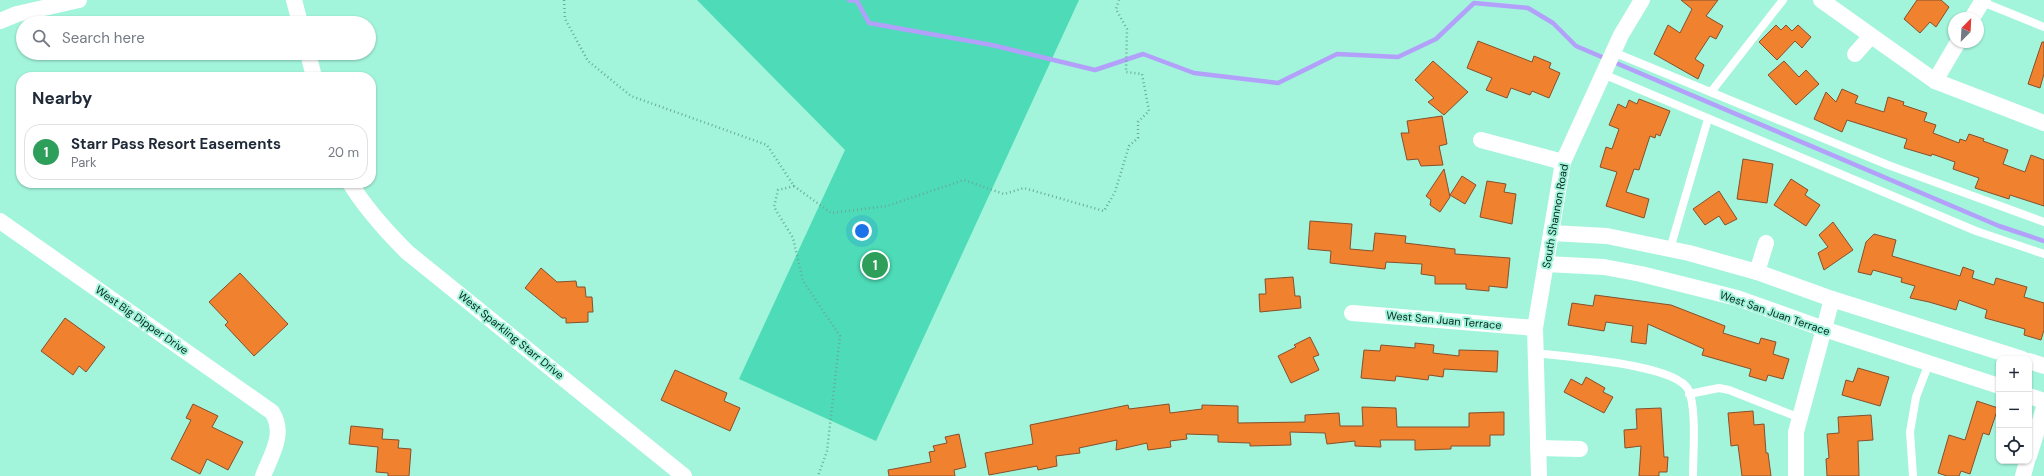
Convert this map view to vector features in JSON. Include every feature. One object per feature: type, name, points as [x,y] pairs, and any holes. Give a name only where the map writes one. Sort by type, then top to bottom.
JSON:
[{"type":"street","points":[[0,21],[15,7],[79,0]]},
{"type":"street","points":[[294,0],[298,16]]},
{"type":"street","name":"South Shannon Road","points":[[1539,476],[1536,328],[1563,162],[1621,35],[1642,0]]},
{"type":"street","points":[[1821,0],[1935,81],[2044,123]]},
{"type":"street","points":[[1975,12],[1981,1]]},
{"type":"street","points":[[1855,54],[1871,36]]},
{"type":"street","points":[[1935,81],[1954,48]]},
{"type":"street","points":[[310,60],[313,72]]},
{"type":"street","points":[[1481,140],[1563,162]]},
{"type":"street","name":"West Sparkling Starr Drive","points":[[353,188],[362,202],[407,252],[684,476]]},
{"type":"street","name":"West Big Dipper Drive","points":[[0,221],[272,412],[278,424],[277,439],[263,476]]},
{"type":"street","points":[[1551,233],[1608,236],[1670,249],[1756,272],[1832,299],[2012,356]]},
{"type":"street","points":[[1756,272],[1766,243]]},
{"type":"street","name":"West San Juan Terrace","points":[[1546,264],[1604,267],[1641,274],[1737,298],[1824,329],[1996,385]]},
{"type":"street","points":[[1796,476],[1796,432],[1832,299]]},
{"type":"street","name":"West San Juan Terrace","points":[[1352,313],[1536,328]]},
{"type":"street","points":[[2032,362],[2044,366]]},
{"type":"street","points":[[2032,397],[2044,401]]},
{"type":"street","points":[[2032,446],[2044,408]]},
{"type":"street","points":[[1538,448],[1580,449]]},
{"type":"street","points":[[2023,476],[2027,464]]},
{"type":"lane","points":[[1711,92],[1782,0]]},
{"type":"lane","points":[[1981,1],[2044,27]]},
{"type":"lane","points":[[1613,52],[1888,165],[2044,222]]},
{"type":"lane","points":[[1603,74],[1976,231],[2044,254]]},
{"type":"lane","points":[[1670,249],[1708,118]]},
{"type":"lane","points":[[1536,353],[1648,368],[1677,379],[1687,388],[1692,404],[1693,476]]},
{"type":"lane","points":[[1913,476],[1910,432],[1916,397],[1929,363]]},
{"type":"lane","points":[[1689,394],[1719,388],[1729,390],[1800,418]]},
{"type":"path","points":[[564,0],[565,19],[588,61],[615,83],[632,96],[767,145],[794,186],[831,213],[887,206],[964,180],[1004,194],[1024,188],[1104,211],[1115,192],[1129,146],[1138,138],[1138,122],[1149,111],[1142,74],[1126,72],[1127,29],[1116,9],[1120,0]]},
{"type":"path","points":[[794,186],[778,190],[774,207],[793,238],[803,281],[840,336],[827,451],[818,476]]},
{"type":"green space","points":[[697,0],[1079,0],[876,441],[739,379],[845,150]]},
{"type":"building","points":[[1681,0],[1718,0],[1706,16],[1723,26],[1716,39],[1710,36],[1695,59],[1704,65],[1698,79],[1654,54],[1668,25],[1680,33],[1692,9]]},
{"type":"building","points":[[1917,0],[1941,0],[1949,7],[1936,27],[1930,22],[1920,33],[1904,19]]},
{"type":"building","points":[[1776,25],[1781,30],[1786,25],[1792,31],[1798,25],[1811,37],[1802,48],[1795,41],[1777,60],[1759,42]]},
{"type":"building","points":[[1478,41],[1532,62],[1534,56],[1551,63],[1549,68],[1560,73],[1549,98],[1532,91],[1530,95],[1511,88],[1507,98],[1486,90],[1492,78],[1467,68]]},
{"type":"building","points":[[2042,42],[2044,42],[2044,74],[2040,88],[2028,84]]},
{"type":"building","points":[[1433,61],[1468,92],[1444,115],[1428,102],[1434,98],[1415,80]]},
{"type":"building","points":[[1784,61],[1799,77],[1806,70],[1819,84],[1796,105],[1768,75]]},
{"type":"building","points":[[1842,89],[1858,96],[1855,103],[1884,112],[1888,97],[1904,102],[1903,105],[1927,113],[1924,121],[1936,125],[1933,133],[1959,143],[1960,139],[1966,141],[1969,134],[1984,139],[1983,141],[2008,150],[2003,164],[2025,172],[2031,155],[2044,160],[2044,206],[2010,195],[2009,199],[1975,188],[1979,178],[1953,169],[1955,162],[1932,154],[1931,156],[1904,148],[1907,139],[1847,120],[1842,132],[1814,119],[1826,92],[1836,102]]},
{"type":"building","points":[[1639,99],[1670,111],[1660,136],[1656,134],[1655,138],[1650,136],[1639,170],[1634,169],[1626,192],[1649,199],[1644,218],[1606,206],[1617,172],[1600,167],[1606,147],[1612,149],[1619,129],[1609,125],[1618,104],[1626,108],[1629,100],[1637,104]]},
{"type":"building","points":[[1442,116],[1447,144],[1439,146],[1443,165],[1421,166],[1418,159],[1407,160],[1401,133],[1409,133],[1407,121]]},
{"type":"building","points":[[1743,159],[1773,164],[1767,203],[1737,199]]},
{"type":"building","points":[[1444,169],[1450,197],[1440,212],[1430,205],[1431,200],[1426,196]]},
{"type":"building","points":[[1462,176],[1476,185],[1465,204],[1450,195]]},
{"type":"building","points":[[1791,179],[1808,190],[1805,195],[1820,205],[1806,226],[1774,205]]},
{"type":"building","points":[[1487,181],[1506,184],[1504,192],[1516,194],[1512,224],[1480,217]]},
{"type":"building","points":[[1719,191],[1737,219],[1725,225],[1719,216],[1705,225],[1693,209]]},
{"type":"building","points":[[1310,221],[1352,224],[1350,249],[1373,251],[1375,233],[1406,236],[1405,243],[1455,249],[1455,254],[1510,258],[1507,288],[1489,286],[1489,291],[1466,289],[1466,284],[1435,284],[1435,276],[1421,274],[1422,264],[1386,262],[1385,269],[1330,263],[1331,251],[1308,249]]},
{"type":"building","points":[[1833,222],[1853,250],[1824,270],[1818,253],[1828,247],[1819,235]]},
{"type":"building","points":[[1874,234],[1896,240],[1892,256],[1960,276],[1963,267],[1974,271],[1972,278],[1994,285],[1996,278],[2027,287],[2024,297],[2044,303],[2044,330],[2041,340],[2024,335],[2025,329],[1985,318],[1987,310],[1959,300],[1956,310],[1910,298],[1915,286],[1901,282],[1902,278],[1873,270],[1871,275],[1858,272],[1866,242]]},
{"type":"building","points":[[541,268],[557,282],[576,281],[577,287],[585,287],[586,297],[592,297],[593,312],[588,312],[588,322],[566,323],[566,318],[562,318],[525,288]]},
{"type":"building","points":[[240,273],[288,324],[254,356],[225,325],[228,322],[209,302]]},
{"type":"building","points":[[1293,277],[1295,296],[1300,296],[1301,308],[1260,312],[1259,294],[1266,294],[1265,279]]},
{"type":"building","points":[[1595,295],[1671,305],[1725,326],[1723,333],[1759,344],[1761,338],[1776,342],[1773,354],[1789,359],[1783,379],[1768,375],[1766,381],[1749,376],[1751,369],[1702,355],[1704,349],[1648,324],[1646,344],[1631,342],[1633,326],[1606,322],[1604,331],[1568,325],[1572,303],[1593,306]]},
{"type":"building","points":[[65,318],[105,347],[86,372],[79,366],[73,375],[41,351]]},
{"type":"building","points":[[1310,337],[1319,355],[1313,357],[1319,370],[1291,383],[1278,356],[1296,347],[1294,345]]},
{"type":"building","points":[[1415,343],[1434,345],[1433,353],[1459,356],[1459,350],[1498,351],[1497,372],[1444,369],[1443,377],[1429,375],[1428,380],[1396,376],[1395,381],[1361,378],[1364,350],[1380,351],[1381,345],[1415,348]]},
{"type":"building","points":[[1858,368],[1889,377],[1880,406],[1842,395],[1846,380],[1853,382]]},
{"type":"building","points":[[675,370],[727,393],[724,401],[740,408],[730,431],[661,400]]},
{"type":"building","points":[[1586,377],[1605,388],[1603,392],[1613,397],[1604,413],[1564,392],[1571,379],[1582,385]]},
{"type":"building","points":[[1977,401],[1996,407],[1996,414],[1989,435],[1983,433],[1970,474],[1961,471],[1959,476],[1947,476],[1938,473],[1949,435],[1965,440]]},
{"type":"building","points":[[193,404],[218,416],[212,427],[243,442],[228,470],[207,459],[200,474],[171,459],[191,420],[186,418]]},
{"type":"building","points":[[1169,404],[1170,413],[1202,409],[1202,405],[1238,406],[1238,423],[1305,422],[1305,415],[1339,413],[1340,426],[1363,426],[1362,407],[1396,408],[1397,427],[1469,427],[1469,413],[1504,412],[1504,435],[1490,435],[1490,446],[1451,446],[1451,449],[1415,450],[1415,440],[1380,440],[1381,447],[1355,446],[1355,441],[1327,444],[1325,433],[1290,432],[1291,445],[1250,446],[1250,443],[1218,442],[1218,435],[1186,434],[1187,439],[1170,441],[1171,447],[1148,450],[1147,443],[1116,450],[1117,440],[1079,448],[1080,453],[1056,456],[1057,466],[1038,470],[1037,466],[989,475],[985,453],[1033,444],[1030,425],[1128,405],[1129,409]]},
{"type":"building","points":[[1661,408],[1664,457],[1668,457],[1667,472],[1659,472],[1659,476],[1639,476],[1641,446],[1625,448],[1624,430],[1637,429],[1636,409]]},
{"type":"building","points":[[1753,411],[1754,425],[1764,424],[1766,453],[1768,453],[1771,476],[1742,476],[1738,445],[1731,446],[1728,413]]},
{"type":"building","points":[[1871,415],[1873,440],[1858,441],[1859,476],[1827,476],[1826,459],[1829,458],[1827,434],[1839,433],[1838,417]]},
{"type":"building","points":[[351,426],[383,429],[382,439],[399,440],[398,448],[411,449],[409,476],[388,476],[388,473],[376,472],[378,447],[349,444]]},
{"type":"building","points":[[959,434],[966,467],[954,470],[955,476],[889,476],[888,470],[931,462],[929,452],[935,451],[933,446],[947,443],[945,437]]},
{"type":"waterway","points":[[849,0],[857,1],[869,23],[992,45],[1095,70],[1143,54],[1194,73],[1278,83],[1337,54],[1398,57],[1436,39],[1474,3],[1528,8],[1553,23],[1576,46],[1999,226],[2044,241]]},
{"type":"place","name":"Starr Pass Resort Easements","points":[[875,265]]}]
